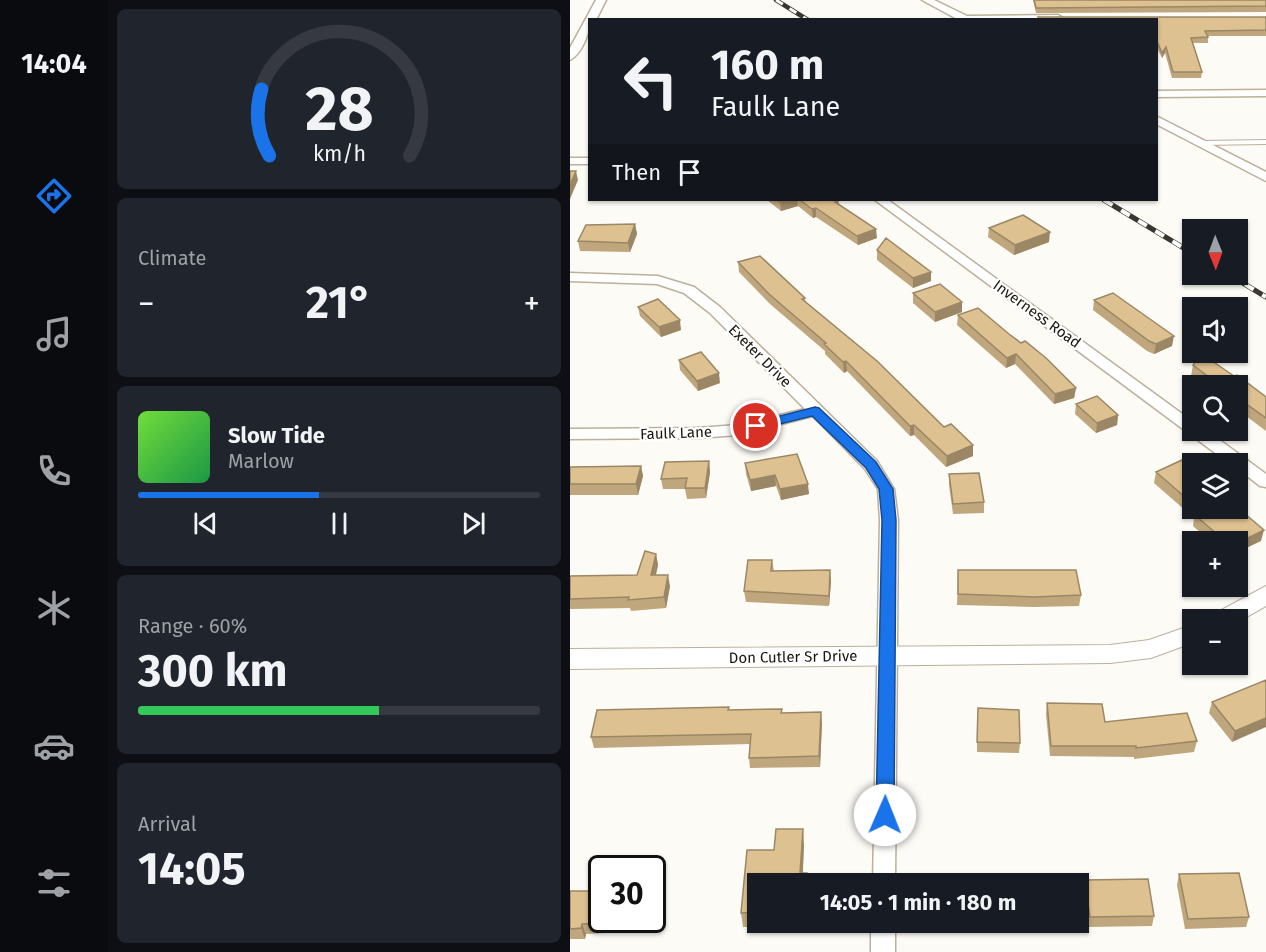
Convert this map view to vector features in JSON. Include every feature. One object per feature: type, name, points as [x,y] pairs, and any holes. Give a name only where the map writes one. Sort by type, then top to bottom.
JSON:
[{"type":"street","points":[[592,18],[601,0]]},
{"type":"street","points":[[927,0],[964,18]]},
{"type":"street","points":[[570,57],[587,32]]},
{"type":"street","points":[[1158,94],[1266,93]]},
{"type":"street","points":[[1158,120],[1266,177]]},
{"type":"street","points":[[570,161],[588,161]]},
{"type":"street","name":"Inverness Road","points":[[882,201],[1182,421]]},
{"type":"street","name":"Exeter Drive","points":[[570,277],[658,280],[689,290],[715,310],[871,465],[886,489],[889,520],[884,873]]},
{"type":"street","name":"Faulk Lane","points":[[570,434],[673,434],[738,430],[815,411]]},
{"type":"street","name":"Inverness Road","points":[[1209,441],[1266,482]]},
{"type":"street","points":[[1241,609],[1266,595]]},
{"type":"street","name":"Don Cutler Sr Drive","points":[[570,659],[1110,654],[1151,649],[1182,638]]},
{"type":"street","points":[[883,933],[883,952]]},
{"type":"lane","points":[[1201,143],[1266,142]]},
{"type":"building","points":[[1034,0],[1266,0],[1266,6],[1036,8]]},
{"type":"building","points":[[1266,17],[1266,30],[1205,31],[1208,37],[1191,38],[1202,72],[1173,72],[1166,47],[1162,53],[1158,44],[1158,18],[1038,18]]},
{"type":"building","points":[[570,171],[576,171],[570,185]]},
{"type":"building","points":[[801,201],[837,201],[835,202],[876,229],[857,236],[816,208],[812,209]]},
{"type":"building","points":[[1023,215],[1050,232],[1015,245],[989,228]]},
{"type":"building","points":[[635,224],[628,243],[578,241],[586,225]]},
{"type":"building","points":[[886,238],[931,272],[913,278],[877,250]]},
{"type":"building","points":[[760,256],[805,298],[802,299],[877,361],[944,427],[951,424],[973,445],[947,456],[914,425],[910,426],[846,361],[843,362],[824,344],[826,343],[769,294],[738,262]]},
{"type":"building","points":[[940,284],[962,302],[935,312],[913,293]]},
{"type":"building","points":[[1113,293],[1174,336],[1156,344],[1149,341],[1094,300]]},
{"type":"building","points":[[658,299],[680,320],[659,327],[638,307]]},
{"type":"building","points":[[978,308],[1021,343],[1025,341],[1046,358],[1076,388],[1055,394],[1016,354],[1007,358],[958,315]]},
{"type":"building","points":[[701,352],[719,373],[697,381],[679,360]]},
{"type":"building","points":[[1195,363],[1215,363],[1233,375],[1206,375],[1193,365]]},
{"type":"building","points":[[1248,383],[1266,397],[1266,418],[1248,405]]},
{"type":"building","points":[[1097,396],[1118,415],[1097,423],[1076,404]]},
{"type":"building","points":[[797,454],[808,484],[780,489],[775,475],[750,480],[745,463]]},
{"type":"building","points":[[1182,460],[1182,494],[1156,472]]},
{"type":"building","points":[[709,461],[705,488],[685,488],[687,478],[661,479],[665,462]]},
{"type":"building","points":[[641,466],[636,484],[570,484],[570,467]]},
{"type":"building","points":[[979,473],[984,502],[953,504],[949,474]]},
{"type":"building","points":[[1248,516],[1264,530],[1248,538],[1248,531],[1213,531],[1200,519],[1248,519]]},
{"type":"building","points":[[645,551],[656,554],[651,575],[668,575],[664,597],[628,600],[629,597],[570,599],[570,576],[637,575]]},
{"type":"building","points":[[748,560],[772,560],[771,571],[830,570],[829,596],[744,591]]},
{"type":"building","points":[[958,570],[1076,570],[1081,595],[1034,597],[958,594]]},
{"type":"building","points":[[1266,680],[1266,718],[1235,731],[1212,702]]},
{"type":"building","points":[[1047,703],[1102,704],[1105,722],[1187,713],[1197,741],[1136,748],[1136,746],[1051,746]]},
{"type":"building","points":[[729,707],[728,710],[782,709],[781,713],[821,712],[819,756],[749,758],[751,734],[591,737],[597,710]]},
{"type":"building","points":[[978,708],[1019,710],[1020,743],[977,742]]},
{"type":"building","points":[[776,829],[803,829],[800,873],[747,873],[747,913],[741,913],[747,850],[774,850]]},
{"type":"building","points":[[1239,873],[1249,917],[1188,919],[1179,874]]},
{"type":"building","points":[[1148,879],[1154,916],[1090,917],[1089,880]]},
{"type":"building","points":[[570,891],[588,891],[588,924],[582,924],[581,928],[570,929]]},
{"type":"railway","points":[[776,0],[805,18]]},
{"type":"railway","points":[[1106,201],[1182,247]]},
{"type":"railway","points":[[1246,285],[1266,297]]},
{"type":"route","points":[[756,426],[815,411],[871,465],[886,489],[889,520],[885,815]]}]
